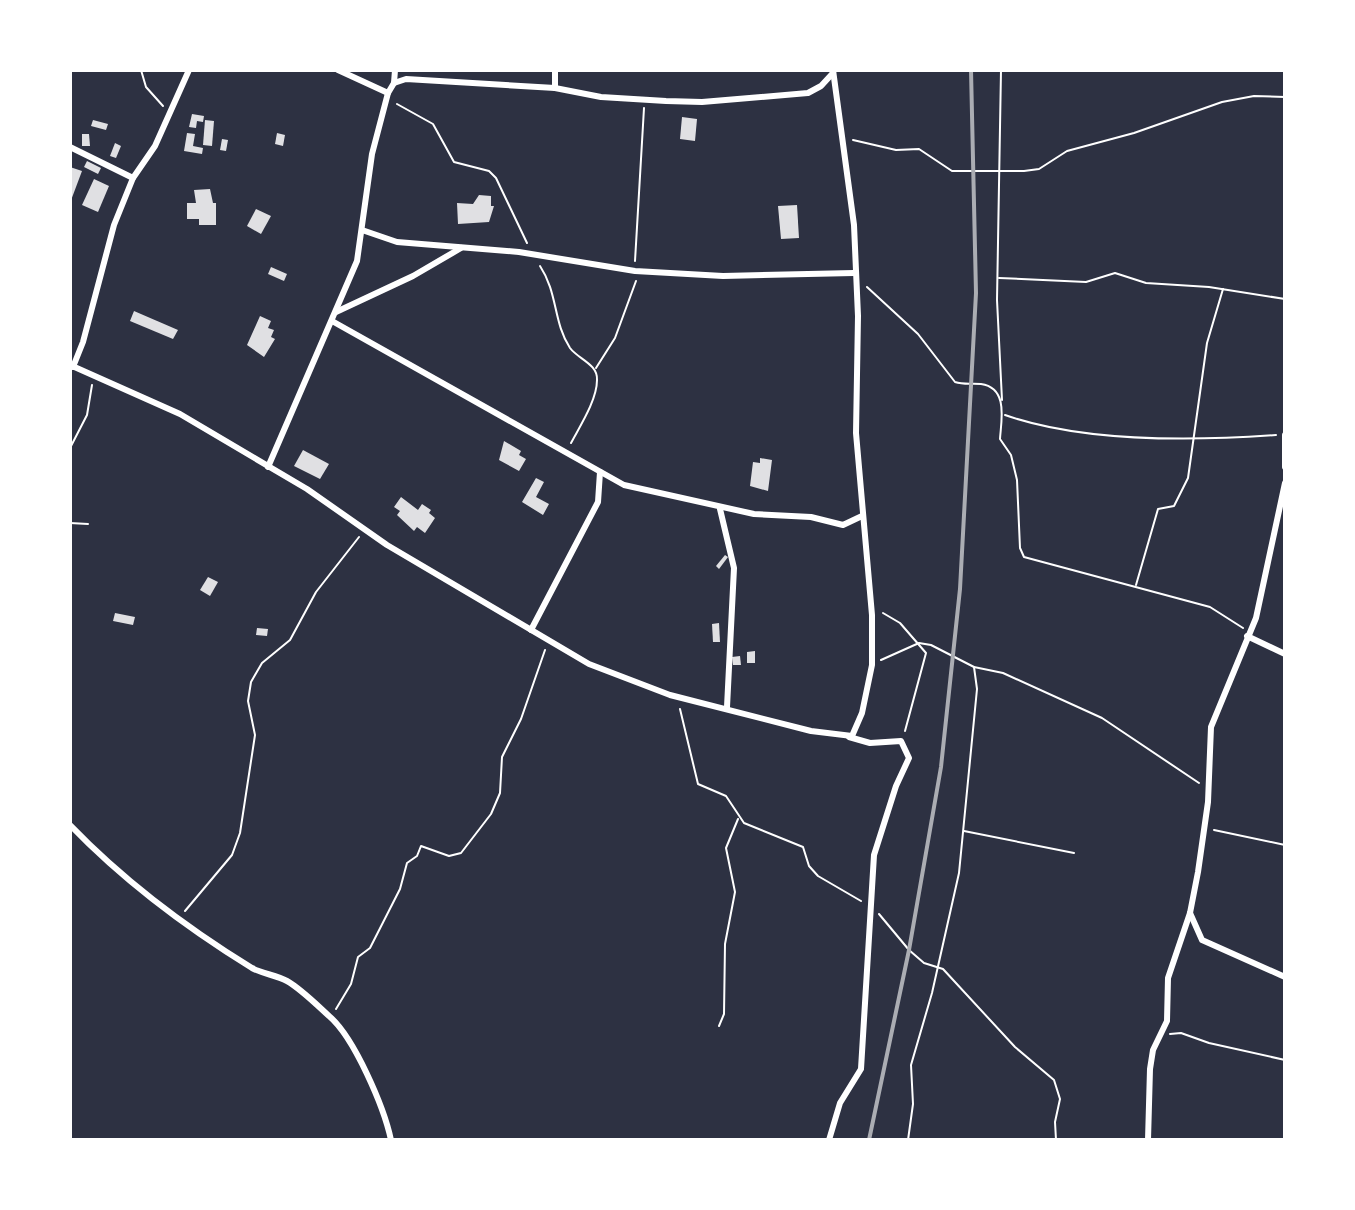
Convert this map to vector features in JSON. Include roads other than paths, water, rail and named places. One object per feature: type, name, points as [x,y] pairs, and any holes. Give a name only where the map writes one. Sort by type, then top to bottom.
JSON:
[{"type":"street","points":[[189,70],[171,114],[133,178],[114,225],[72,366],[180,414],[363,530],[542,637],[616,677],[670,695],[870,743],[901,741],[907,747],[907,764],[896,786],[874,855],[869,910],[869,987],[861,1023],[861,1069],[840,1103],[829,1140]]},
{"type":"street","points":[[338,70],[388,93]]},
{"type":"street","points":[[268,467],[357,261],[372,154],[388,93],[394,83],[395,70]]},
{"type":"street","points":[[555,70],[555,88]]},
{"type":"street","points":[[394,83],[406,79],[555,88],[601,97],[702,102],[784,97],[815,90],[833,71]]},
{"type":"street","points":[[833,71],[854,225],[858,331],[856,433],[871,601],[872,665],[857,729],[849,737]]},
{"type":"street","points":[[70,147],[133,178]]},
{"type":"street","points":[[362,230],[383,240],[534,254],[639,270],[723,276],[854,273]]},
{"type":"street","points":[[336,312],[413,276],[461,248]]},
{"type":"street","points":[[332,321],[600,472],[641,491],[720,509],[821,518],[843,525],[862,516]]},
{"type":"street","points":[[1285,435],[1285,467]]},
{"type":"street","points":[[531,630],[598,502],[600,472]]},
{"type":"street","points":[[1148,1140],[1150,1069],[1167,1021],[1168,978],[1190,913],[1205,828],[1211,727],[1265,587],[1285,483]]},
{"type":"street","points":[[720,509],[734,568],[727,707]]},
{"type":"street","points":[[1247,636],[1285,654]]},
{"type":"street","points":[[70,825],[93,849],[180,919],[253,968],[289,982],[331,1017],[355,1051],[380,1100],[391,1140]]},
{"type":"street","points":[[1190,913],[1202,940],[1285,977]]},
{"type":"railway","points":[[869,1140],[909,950],[941,767],[960,589],[976,293],[971,70]]}]
